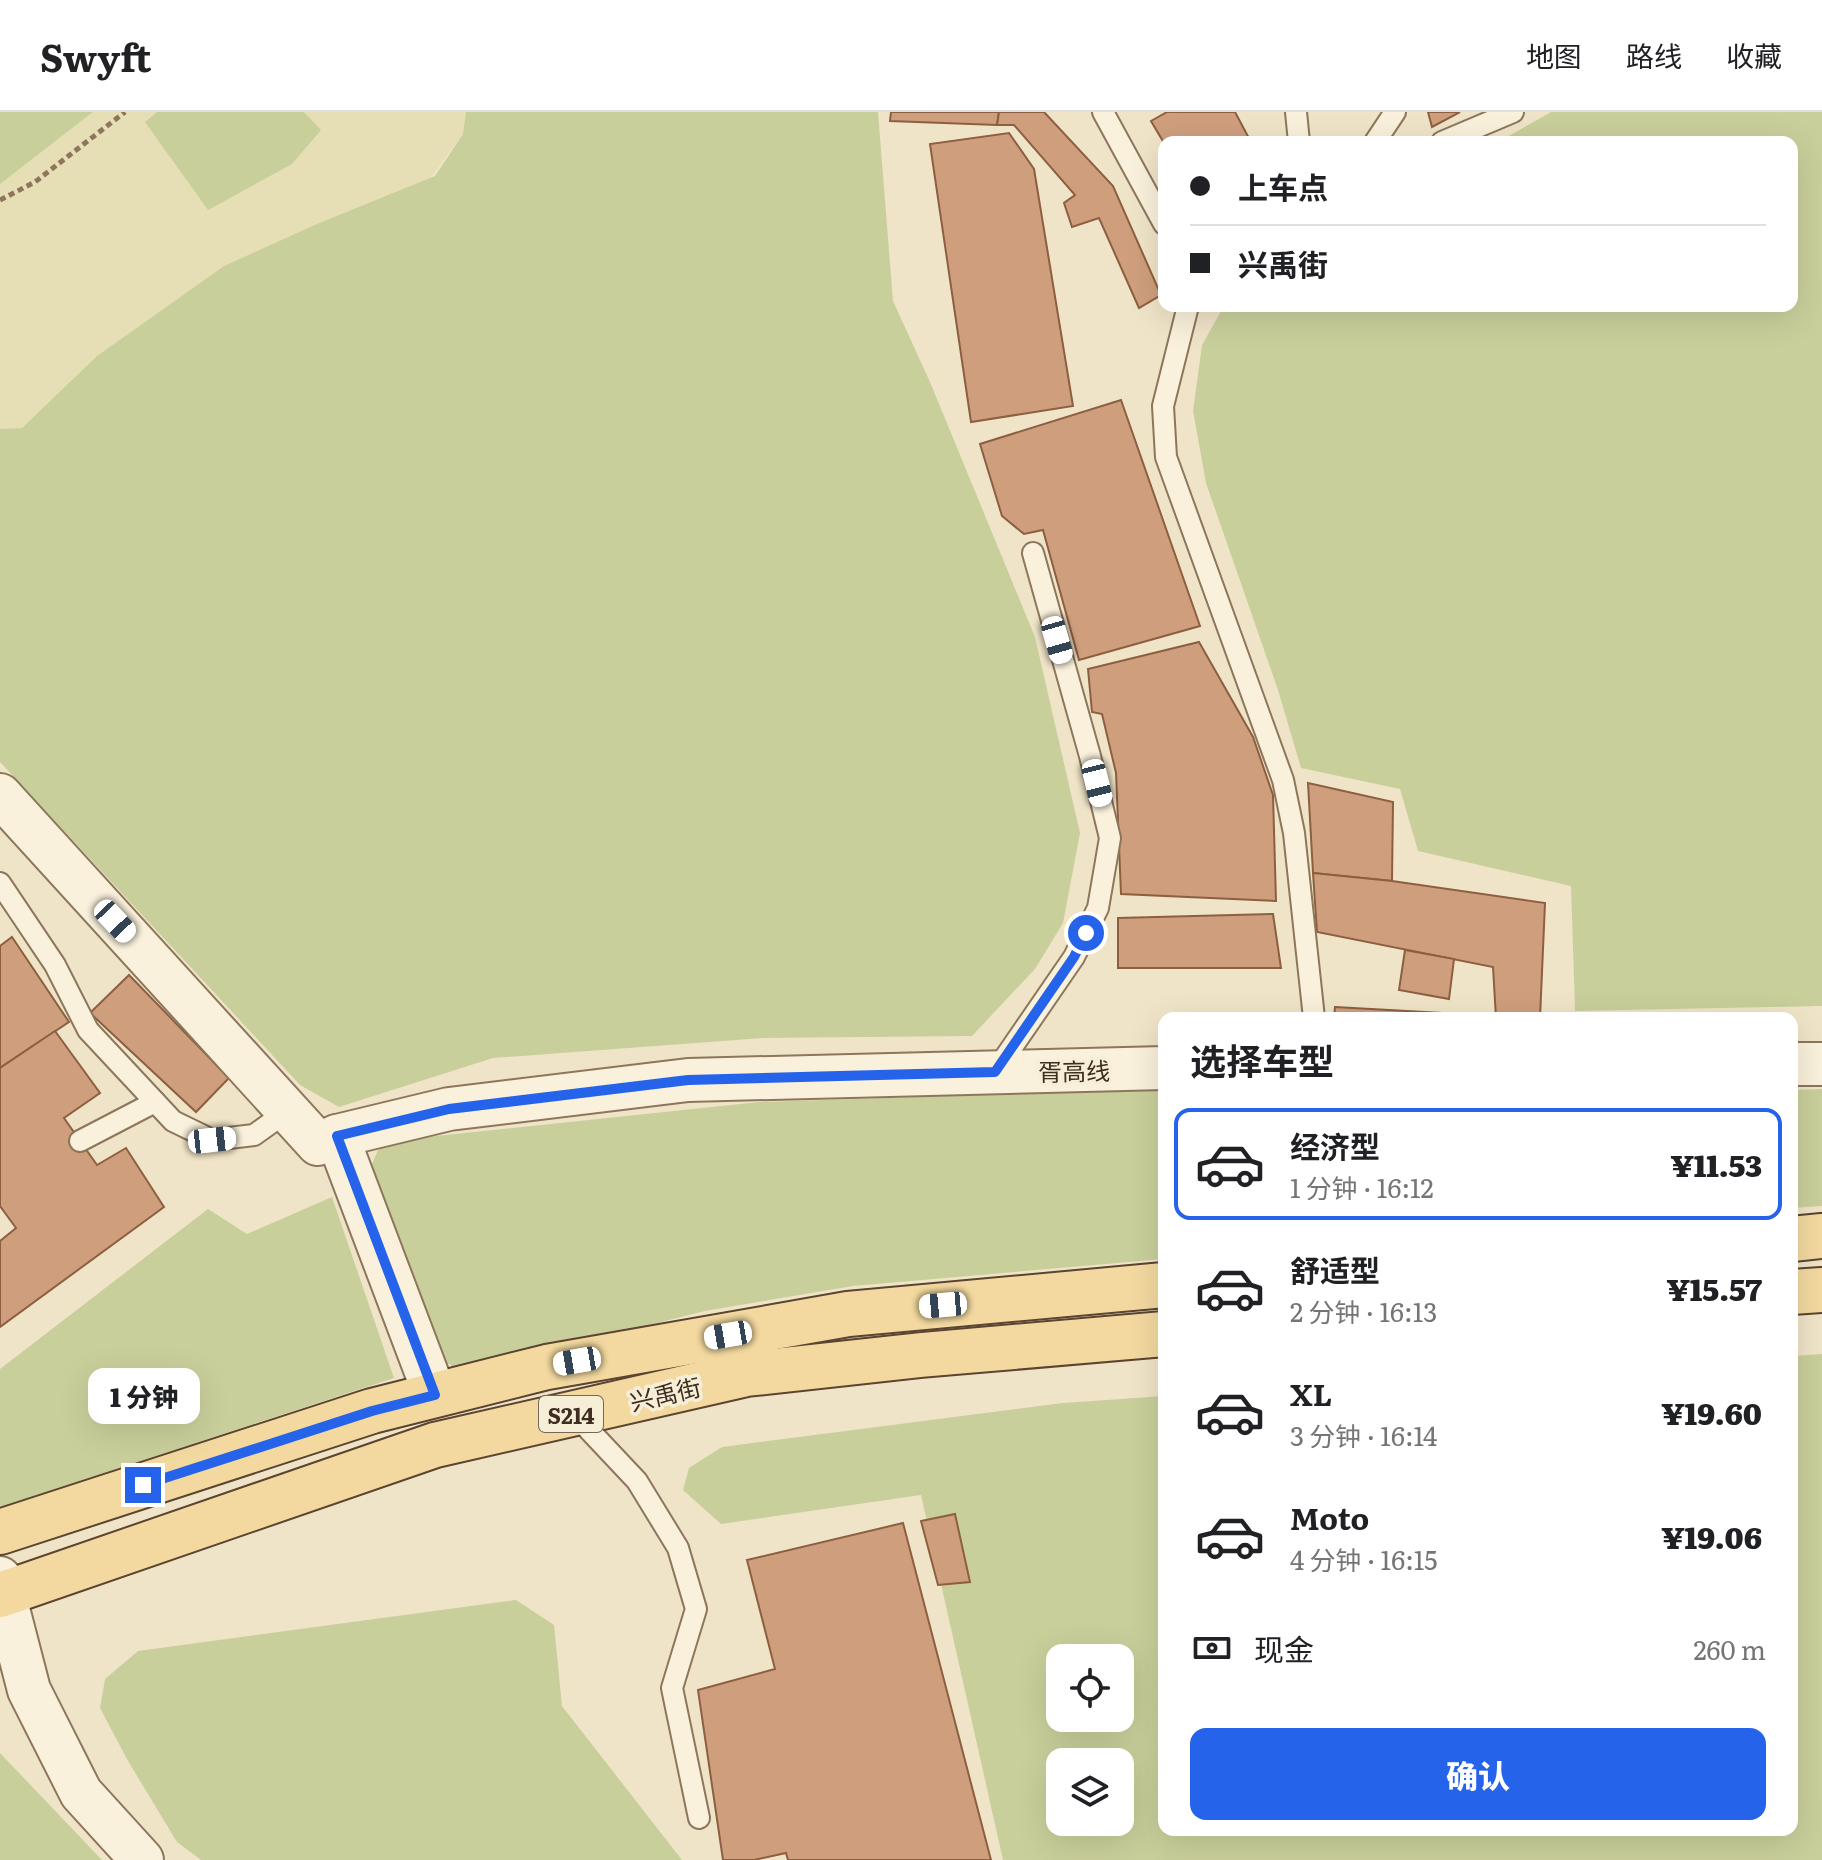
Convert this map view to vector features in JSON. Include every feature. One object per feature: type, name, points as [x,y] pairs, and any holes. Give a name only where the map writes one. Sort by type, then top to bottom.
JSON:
[{"type":"main road","points":[[1798,1238],[1822,1236]]},
{"type":"main road","name":"兴禹街","points":[[0,1532],[372,1411],[547,1367],[848,1314],[1158,1286]]},
{"type":"main road","points":[[1798,1292],[1822,1290]]},
{"type":"main road","name":"兴禹街","points":[[2,1589],[435,1445],[746,1374],[1158,1335]]},
{"type":"street","points":[[0,795],[289,1110],[328,1140],[435,1395]]},
{"type":"street","points":[[1798,1064],[1822,1064]]},
{"type":"street","name":"胥高线","points":[[328,1140],[449,1109],[688,1080],[1158,1068]]},
{"type":"street","points":[[2,1589],[29,1690],[81,1793],[142,1860]]},
{"type":"lane","points":[[1103,112],[1158,213]]},
{"type":"lane","points":[[1296,112],[1298,136]]},
{"type":"lane","points":[[1379,136],[1395,112]]},
{"type":"lane","points":[[1456,136],[1513,112]]},
{"type":"lane","points":[[1186,312],[1163,406],[1166,457],[1283,780],[1294,833],[1313,1012]]},
{"type":"lane","points":[[995,1072],[1074,957],[1098,908],[1110,838],[1033,553]]},
{"type":"lane","points":[[0,883],[55,965],[88,1030],[173,1121],[212,1140],[254,1135],[289,1110]]},
{"type":"lane","points":[[80,1141],[155,1102]]},
{"type":"lane","points":[[573,1413],[637,1481],[678,1548],[696,1609],[672,1688],[699,1818]]},
{"type":"path","points":[[0,200],[35,182],[125,112]]},
{"type":"shaded area","points":[[93,112],[466,112],[463,134],[430,178],[224,266],[97,356],[22,428],[0,429],[0,184]]},
{"type":"green space","points":[[0,112],[93,112],[0,184]]},
{"type":"green space","points":[[157,112],[304,112],[321,130],[292,164],[208,210],[145,122]]},
{"type":"green space","points":[[466,112],[878,112],[893,301],[930,382],[1035,637],[1080,833],[1063,923],[1035,969],[972,1036],[763,1038],[493,1058],[339,1107],[300,1085],[0,762],[0,429],[22,428],[97,356],[224,266],[435,176],[463,134]]},
{"type":"green space","points":[[1551,112],[1822,112],[1822,1006],[1575,1011],[1571,886],[1418,851],[1400,789],[1301,768],[1278,690],[1206,483],[1193,411],[1202,345],[1221,312],[1798,312],[1798,136],[1509,136]]},
{"type":"green space","points":[[1158,1089],[1158,1260],[853,1286],[705,1311],[462,1372],[444,1361],[369,1171],[378,1150],[407,1139],[759,1102]]},
{"type":"green space","points":[[1822,1089],[1822,1206],[1798,1208],[1798,1090]]},
{"type":"green space","points":[[332,1197],[394,1378],[0,1507],[0,1369],[208,1209],[247,1234]]},
{"type":"green space","points":[[1822,1354],[1822,1860],[1003,1860],[921,1495],[721,1524],[683,1490],[689,1468],[722,1447],[1063,1403],[1158,1396],[1158,1836],[1798,1836],[1798,1356]]},
{"type":"green space","points":[[516,1600],[554,1625],[562,1706],[682,1860],[201,1860],[177,1842],[100,1708],[105,1679],[138,1651]]},
{"type":"green space","points":[[0,1753],[102,1860],[0,1860]]},
{"type":"building","points":[[891,112],[999,112],[997,125],[890,121]]},
{"type":"building","points":[[999,112],[1044,112],[1113,186],[1158,288],[1158,297],[1139,308],[1099,218],[1072,227],[1064,203],[1075,195],[1014,125],[997,125]]},
{"type":"building","points":[[1167,112],[1235,112],[1248,136],[1160,136],[1151,121]]},
{"type":"building","points":[[1428,112],[1460,112],[1432,127]]},
{"type":"building","points":[[1009,133],[1034,169],[1073,406],[971,422],[930,144]]},
{"type":"building","points":[[1121,400],[1200,626],[1079,660],[1043,530],[1024,534],[1002,516],[980,444]]},
{"type":"building","points":[[1199,642],[1253,737],[1273,795],[1276,901],[1121,894],[1116,773],[1102,714],[1092,712],[1088,669]]},
{"type":"building","points":[[1308,783],[1393,802],[1392,881],[1313,873]]},
{"type":"building","points":[[1313,873],[1545,903],[1540,1012],[1496,1012],[1493,967],[1317,932]]},
{"type":"building","points":[[1273,914],[1281,968],[1118,968],[1118,918]]},
{"type":"building","points":[[12,937],[69,1022],[0,1068],[0,946]]},
{"type":"building","points":[[1405,950],[1454,959],[1449,999],[1399,990]]},
{"type":"building","points":[[129,975],[229,1078],[196,1112],[90,1013]]},
{"type":"building","points":[[1335,1007],[1424,1012],[1335,1012]]},
{"type":"building","points":[[55,1031],[100,1093],[64,1118],[97,1165],[126,1148],[164,1207],[0,1327],[0,1241],[16,1228],[0,1206],[0,1068]]},
{"type":"building","points":[[955,1514],[970,1582],[938,1585],[921,1521]]},
{"type":"building","points":[[903,1523],[991,1860],[788,1860],[786,1853],[754,1860],[723,1860],[698,1690],[775,1669],[747,1560]]},
{"type":"route","points":[[143,1485],[372,1411],[435,1395],[337,1136],[449,1109],[688,1080],[995,1072],[1074,957],[1086,933]]}]
